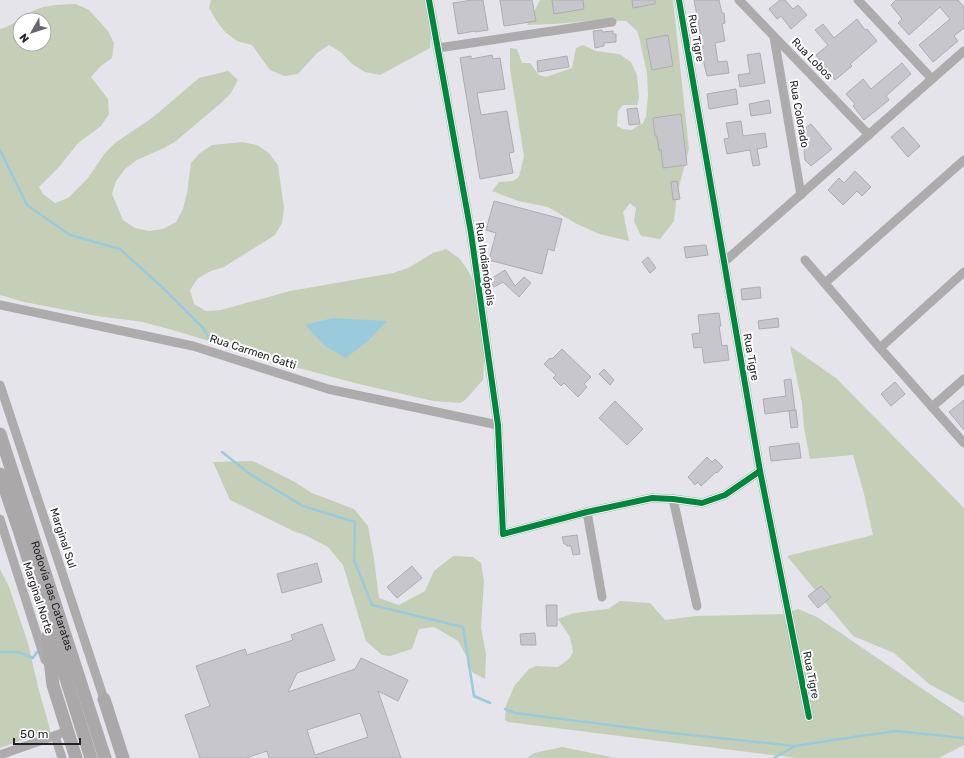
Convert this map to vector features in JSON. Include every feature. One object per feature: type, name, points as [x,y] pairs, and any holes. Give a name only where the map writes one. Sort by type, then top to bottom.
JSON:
[{"type":"highway","name":"Rodovía das Cataratas","points":[[0,434],[106,758]]},
{"type":"highway","name":"Rodovía das Cataratas","points":[[0,474],[91,758]]},
{"type":"highway","points":[[42,604],[53,684],[76,758]]},
{"type":"highway","points":[[104,699],[106,758]]},
{"type":"highway","points":[[104,699],[123,758]]},
{"type":"street","name":"Rua Indianópolis","points":[[429,0],[471,233],[498,425],[503,534],[587,512]]},
{"type":"street","name":"Rua Tigre","points":[[679,0],[760,471],[808,717]]},
{"type":"street","name":"Rua Lobos","points":[[739,0],[869,135]]},
{"type":"street","points":[[858,0],[932,79]]},
{"type":"street","points":[[438,48],[612,22]]},
{"type":"street","name":"Rua Colorado","points":[[774,37],[801,195]]},
{"type":"street","points":[[724,262],[964,51]]},
{"type":"street","points":[[825,283],[964,160]]},
{"type":"street","points":[[805,260],[964,443]]},
{"type":"street","points":[[880,348],[964,272]]},
{"type":"street","name":"Rua Carmen Gatti","points":[[0,305],[194,346],[328,389],[498,425]]},
{"type":"street","points":[[932,407],[964,379]]},
{"type":"street","name":"Marginal Sul","points":[[0,385],[104,699]]},
{"type":"street","points":[[602,597],[587,512],[652,498],[702,503],[725,495],[760,471]]},
{"type":"street","points":[[673,499],[697,606]]},
{"type":"street","name":"Marginal Norte","points":[[0,518],[53,684]]},
{"type":"street","points":[[0,755],[68,731]]},
{"type":"street","points":[[55,736],[62,758]]},
{"type":"green space","points":[[211,0],[425,0],[431,31],[430,48],[380,75],[365,72],[352,64],[342,53],[329,45],[317,53],[298,74],[284,76],[270,70],[252,45],[237,41],[225,32],[209,8]]},
{"type":"green space","points":[[540,0],[673,0],[689,149],[677,194],[674,221],[660,239],[641,236],[634,221],[636,208],[630,203],[623,212],[629,241],[599,234],[575,223],[548,207],[518,201],[492,191],[499,182],[513,181],[519,177],[524,156],[510,69],[510,48],[517,49],[522,63],[530,63],[539,75],[546,77],[572,68],[576,48],[583,45],[596,51],[619,54],[631,62],[637,75],[639,98],[637,105],[623,105],[618,111],[617,126],[623,129],[631,130],[643,123],[646,117],[648,96],[647,73],[637,31],[626,21],[597,20],[527,25]]},
{"type":"green space","points":[[76,4],[89,10],[108,31],[114,43],[112,58],[101,66],[91,77],[108,99],[109,114],[101,126],[78,143],[60,166],[39,187],[43,194],[55,203],[68,198],[88,178],[105,153],[115,143],[152,118],[199,78],[228,71],[238,80],[231,93],[221,103],[176,141],[137,160],[125,169],[116,181],[112,194],[123,220],[135,228],[149,231],[163,229],[176,222],[183,209],[191,163],[200,153],[212,145],[242,142],[257,145],[269,153],[278,165],[284,208],[282,223],[275,235],[224,267],[211,271],[198,278],[190,290],[194,304],[206,311],[221,310],[290,291],[393,273],[408,268],[433,253],[446,249],[459,258],[474,282],[485,350],[483,380],[465,400],[460,403],[433,401],[359,384],[291,366],[143,322],[97,316],[24,302],[0,295],[0,29],[12,24],[12,52],[52,52],[52,12],[31,12],[49,6]]},
{"type":"green space","points":[[790,346],[836,378],[964,508],[964,703],[929,684],[894,653],[853,636],[787,556],[873,535],[864,494],[853,455],[810,459],[804,428],[802,403]]},
{"type":"green space","points":[[253,461],[293,481],[312,493],[354,509],[368,526],[379,598],[399,605],[425,591],[434,571],[453,556],[473,557],[481,563],[484,581],[481,627],[486,654],[485,679],[472,672],[467,657],[458,641],[434,627],[419,629],[412,649],[390,656],[382,655],[366,641],[343,565],[328,547],[230,500],[213,462]]},
{"type":"green space","points":[[0,569],[9,587],[28,643],[50,734],[36,735],[0,748]]},
{"type":"green space","points":[[620,601],[650,603],[665,620],[696,616],[786,614],[798,609],[817,617],[964,717],[964,745],[939,758],[796,758],[508,722],[505,720],[506,705],[515,685],[529,669],[536,666],[558,667],[570,658],[573,652],[570,637],[558,619],[574,613],[608,609]]},
{"type":"green space","points":[[562,747],[616,758],[527,758],[534,753]]},
{"type":"water","points":[[333,318],[387,321],[368,341],[346,358],[326,347],[305,325]]},
{"type":"building","points":[[483,0],[488,30],[458,34],[453,3]]},
{"type":"building","points":[[500,0],[532,0],[536,21],[504,26]]},
{"type":"building","points":[[552,0],[583,0],[584,9],[554,14]]},
{"type":"building","points":[[632,0],[655,0],[655,4],[633,8]]},
{"type":"building","points":[[694,0],[719,0],[722,13],[724,13],[725,23],[722,24],[725,41],[715,43],[718,62],[727,61],[729,73],[707,76],[700,47],[703,47]]},
{"type":"building","points":[[780,0],[785,0],[793,9],[798,5],[807,15],[791,29],[781,16],[777,19],[769,9]]},
{"type":"building","points":[[896,0],[958,0],[964,7],[964,28],[954,36],[958,41],[933,62],[919,45],[950,19],[940,7],[909,35],[898,23],[902,19],[891,5]]},
{"type":"building","points":[[857,19],[865,30],[867,29],[877,41],[850,64],[852,66],[835,80],[816,55],[828,45],[815,30],[823,24],[834,38]]},
{"type":"building","points":[[602,30],[602,32],[613,31],[613,34],[616,34],[616,42],[604,43],[604,46],[595,48],[593,31]]},
{"type":"building","points":[[668,35],[673,66],[652,70],[646,39]]},
{"type":"building","points":[[760,53],[765,83],[740,87],[738,75],[750,73],[747,55]]},
{"type":"building","points":[[492,55],[493,59],[500,58],[505,89],[477,93],[481,115],[507,111],[514,152],[509,153],[513,173],[480,179],[460,58],[471,56],[471,59]]},
{"type":"building","points":[[567,56],[569,67],[538,72],[537,61]]},
{"type":"building","points":[[902,63],[911,74],[886,96],[889,100],[864,120],[853,106],[855,104],[846,94],[863,79],[871,89]]},
{"type":"building","points":[[736,89],[738,104],[709,109],[707,94]]},
{"type":"building","points":[[769,100],[771,113],[751,116],[749,104]]},
{"type":"building","points":[[637,108],[640,124],[629,125],[627,109]]},
{"type":"building","points":[[681,114],[687,165],[663,168],[661,150],[659,150],[657,136],[655,136],[653,118]]},
{"type":"building","points":[[741,121],[743,136],[765,133],[767,147],[757,149],[760,165],[753,166],[750,150],[727,154],[724,139],[729,138],[726,123]]},
{"type":"building","points":[[811,124],[832,149],[811,166],[805,160],[802,130]]},
{"type":"building","points":[[903,127],[920,146],[908,157],[891,137]]},
{"type":"building","points":[[855,171],[871,187],[862,196],[857,191],[843,205],[828,190],[839,178],[844,183]]},
{"type":"building","points":[[677,181],[680,199],[673,200],[671,182]]},
{"type":"building","points":[[494,201],[562,219],[554,251],[548,249],[542,274],[489,260],[496,233],[486,230]]},
{"type":"building","points":[[706,245],[708,255],[686,258],[684,247]]},
{"type":"building","points":[[648,257],[656,268],[650,273],[642,262]]},
{"type":"building","points":[[505,270],[515,286],[524,277],[531,283],[519,297],[503,282],[494,287],[489,280]]},
{"type":"building","points":[[760,287],[761,298],[742,300],[741,289]]},
{"type":"building","points":[[719,313],[722,346],[727,345],[729,360],[704,363],[702,347],[694,348],[692,334],[700,333],[698,315]]},
{"type":"building","points":[[778,318],[779,327],[759,329],[758,321]]},
{"type":"building","points":[[562,349],[591,377],[584,384],[587,387],[578,397],[564,383],[561,386],[553,378],[556,375],[544,364],[550,358],[552,359]]},
{"type":"building","points":[[604,369],[614,380],[610,385],[599,374]]},
{"type":"building","points":[[791,379],[795,410],[765,414],[763,399],[786,396],[784,380]]},
{"type":"building","points":[[895,382],[905,394],[891,406],[881,394]]},
{"type":"building","points":[[964,400],[964,430],[949,412]]},
{"type":"building","points":[[615,401],[643,429],[627,445],[599,418]]},
{"type":"building","points":[[796,410],[798,427],[791,428],[789,411]]},
{"type":"building","points":[[799,443],[801,458],[771,461],[769,447]]},
{"type":"building","points":[[707,457],[712,462],[715,459],[723,467],[701,486],[698,482],[695,485],[688,477]]},
{"type":"building","points":[[577,535],[580,554],[573,555],[571,546],[564,544],[562,537]]},
{"type":"building","points":[[317,563],[322,582],[282,593],[277,574]]},
{"type":"building","points":[[412,566],[422,578],[397,598],[387,587]]},
{"type":"building","points":[[821,586],[831,597],[818,608],[808,596]]},
{"type":"building","points":[[546,605],[557,605],[557,626],[547,626]]},
{"type":"building","points":[[322,624],[335,660],[297,673],[288,692],[355,669],[361,658],[408,680],[398,701],[378,691],[401,758],[269,758],[267,751],[246,758],[200,758],[185,715],[210,706],[196,666],[245,649],[247,655],[293,640],[291,635]],"holes":[[[360,713],[368,737],[315,755],[307,730]]]},
{"type":"building","points":[[535,633],[536,645],[521,645],[520,634]]},
{"type":"waterway","points":[[0,150],[27,205],[70,235],[120,249],[162,287],[202,327],[212,342]]},
{"type":"waterway","points":[[222,452],[250,474],[303,506],[355,522],[354,560],[372,605],[463,627],[474,696],[490,703]]},
{"type":"waterway","points":[[0,652],[18,652],[33,658],[37,652]]},
{"type":"waterway","points":[[505,709],[515,713],[672,733],[795,746]]},
{"type":"waterway","points":[[774,758],[795,746],[896,731],[964,738]]},
{"type":"cycle path","points":[[429,0],[471,233],[498,425],[503,534],[587,512],[652,498],[702,503],[725,495],[760,471]]},
{"type":"cycle path","points":[[679,0],[760,471],[809,717]]}]
